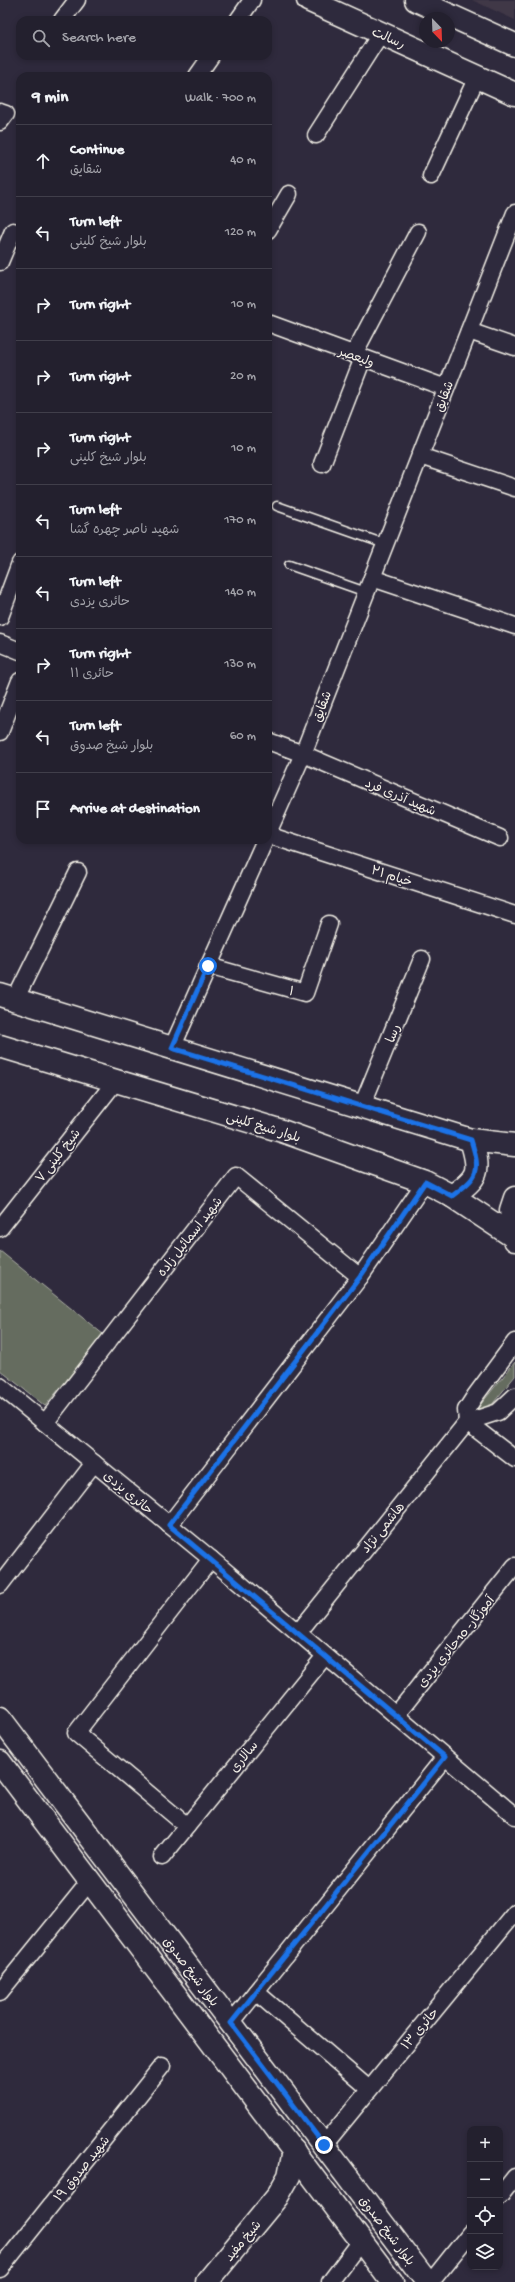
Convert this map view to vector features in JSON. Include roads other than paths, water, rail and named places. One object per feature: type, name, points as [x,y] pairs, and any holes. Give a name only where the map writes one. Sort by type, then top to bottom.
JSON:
[{"type":"street","points":[[65,16],[77,0]]},
{"type":"street","points":[[241,16],[252,0]]},
{"type":"street","name":"رسالت","points":[[308,0],[515,94]]},
{"type":"street","points":[[416,0],[515,45]]},
{"type":"street","points":[[316,134],[381,33]]},
{"type":"street","points":[[199,72],[208,60]]},
{"type":"street","points":[[431,176],[477,77]]},
{"type":"street","points":[[272,223],[289,194]]},
{"type":"street","name":"شقایق","points":[[272,825],[303,754],[515,213]]},
{"type":"street","points":[[0,262],[11,230]]},
{"type":"street","points":[[322,464],[358,356],[418,232]]},
{"type":"street","name":"ولیعصر","points":[[272,324],[446,388]]},
{"type":"street","points":[[469,331],[515,347]]},
{"type":"street","points":[[420,456],[515,488]]},
{"type":"street","points":[[0,618],[16,574]]},
{"type":"street","points":[[369,585],[515,626]]},
{"type":"street","points":[[0,643],[16,649]]},
{"type":"street","points":[[0,732],[16,691]]},
{"type":"street","name":"شهید آذری فرد","points":[[272,742],[303,754],[500,838]]},
{"type":"street","name":"خیام ۲۱","points":[[272,835],[515,915]]},
{"type":"street","points":[[172,1048],[263,844]]},
{"type":"street","points":[[78,872],[8,998],[471,1140],[515,1145]]},
{"type":"street","name":"۱","points":[[208,966],[305,993],[329,924]]},
{"type":"street","name":"رسا","points":[[362,1106],[422,959]]},
{"type":"street","name":"بلوار شیخ کلینی","points":[[0,1046],[115,1082],[282,1131],[425,1182],[452,1196],[514,1239]]},
{"type":"street","name":"شیخ کلینی ۷","points":[[0,1228],[115,1082]]},
{"type":"street","points":[[452,1196],[471,1182],[479,1163],[471,1140]]},
{"type":"street","name":"شهید اسمائیل زاده","points":[[45,1423],[236,1176],[360,1277]]},
{"type":"street","points":[[169,1525],[360,1277],[425,1182]]},
{"type":"street","points":[[514,1239],[511,1210],[515,1198]]},
{"type":"street","points":[[515,1342],[466,1410],[467,1422],[515,1459]]},
{"type":"street","name":"حائری یزدی","points":[[0,1386],[211,1559],[445,1757],[513,1811]]},
{"type":"street","points":[[467,1422],[498,1412],[515,1396]]},
{"type":"street","name":"هاشمی نژاد","points":[[298,1632],[467,1422]]},
{"type":"street","points":[[0,1585],[94,1463]]},
{"type":"street","points":[[187,1826],[76,1734],[211,1559]]},
{"type":"street","name":"آموزگار- 10حائری یزدی","points":[[396,1716],[515,1566]]},
{"type":"street","name":"سالاری","points":[[162,1857],[325,1656]]},
{"type":"street","name":"بلوار شیخ صدوق","points":[[0,1718],[427,2282]]},
{"type":"street","points":[[231,2023],[445,1757]]},
{"type":"street","name":"بلوار شیخ صدوق","points":[[0,1762],[392,2282]]},
{"type":"street","points":[[0,1992],[90,1881]]},
{"type":"street","name":"حائری ۱۳","points":[[324,2145],[515,1912]]},
{"type":"street","points":[[256,1992],[369,2089]]},
{"type":"street","name":"شهید صدوق ۱۹","points":[[0,2269],[162,2066]]},
{"type":"street","name":"شیخ مفید","points":[[207,2282],[277,2197],[289,2176],[294,2151]]},
{"type":"street","name":"شیخ مفید","points":[[277,2197],[314,2177]]},
{"type":"street","points":[[503,2192],[515,2178]]},
{"type":"street","points":[[431,2282],[469,2234]]},
{"type":"street","points":[[330,2282],[361,2241]]},
{"type":"lane","points":[[277,506],[385,544]]},
{"type":"lane","points":[[289,565],[369,585]]}]
